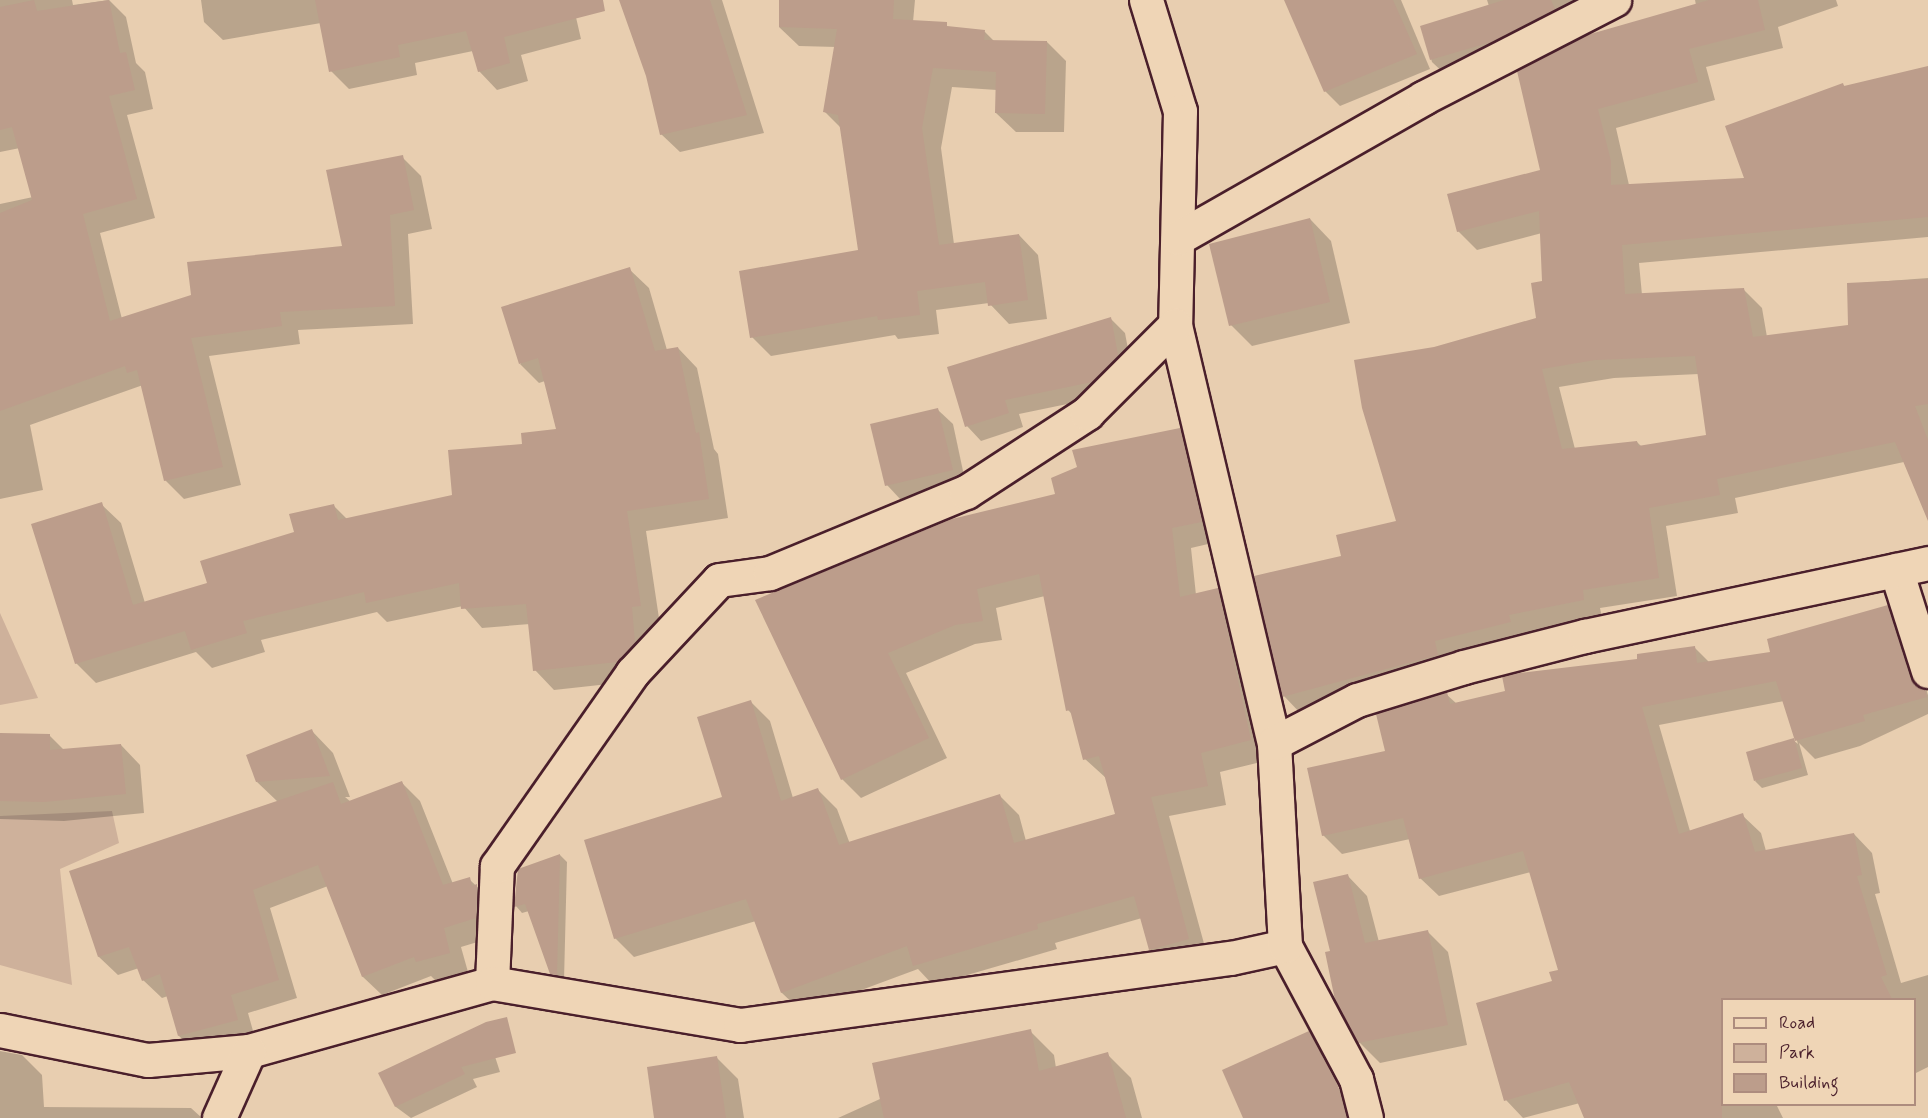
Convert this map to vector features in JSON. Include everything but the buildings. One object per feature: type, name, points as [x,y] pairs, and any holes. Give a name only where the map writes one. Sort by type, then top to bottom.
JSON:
[{"type":"street","points":[[1146,0],[1180,111],[1175,325],[1274,743],[1285,946],[1356,1079],[1366,1118]]},
{"type":"street","points":[[1178,238],[1423,98],[1614,0]]},
{"type":"street","points":[[492,983],[497,866],[632,674],[719,580],[770,573],[966,492],[1088,413],[1175,325]]},
{"type":"street","points":[[1274,743],[1357,700],[1464,667],[1585,636],[1928,563]]},
{"type":"street","points":[[1896,570],[1928,671]]},
{"type":"street","points":[[0,1029],[148,1060],[249,1051],[492,983],[740,1025],[1231,958],[1285,946]]},
{"type":"street","points":[[219,1118],[249,1051]]},
{"type":"green space","points":[[0,613],[38,698],[0,705]]},
{"type":"green space","points":[[112,811],[119,843],[60,869],[72,985],[0,965],[0,816]]}]
